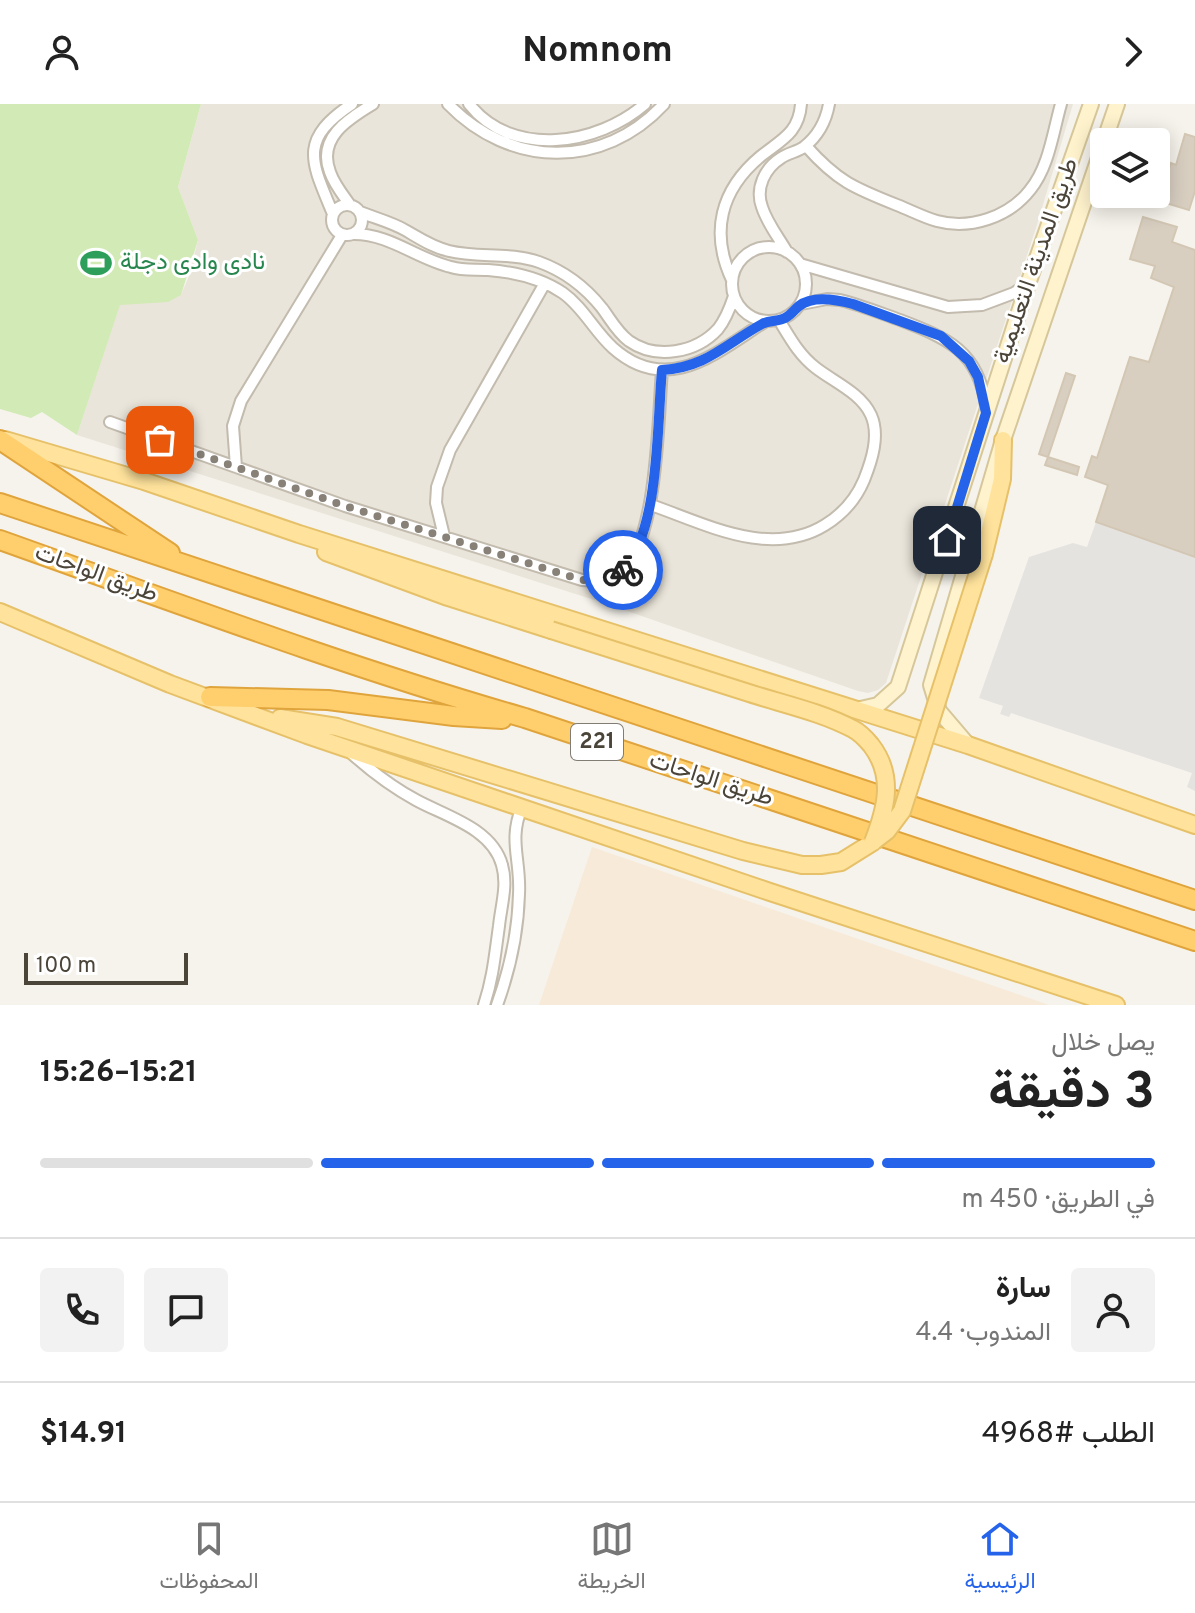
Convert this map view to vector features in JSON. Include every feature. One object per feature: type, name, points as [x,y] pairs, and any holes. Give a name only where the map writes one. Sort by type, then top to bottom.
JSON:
[{"type":"highway","points":[[0,439],[192,568]]},
{"type":"highway","name":"طريق الواحات","points":[[0,503],[1195,900]]},
{"type":"highway","name":"طريق الواحات","points":[[0,540],[444,695],[525,718],[1195,941]]},
{"type":"highway","points":[[210,697],[316,699],[470,717],[525,718]]},
{"type":"main road","points":[[0,439],[144,481],[299,534],[968,745],[1195,825]]},
{"type":"main road","points":[[259,717],[314,721],[743,851],[802,865],[841,862],[887,831],[902,811],[984,554],[1003,469],[1003,440]]},
{"type":"main road","points":[[299,534],[309,543],[352,563],[856,730],[870,743],[881,761],[886,780],[884,811],[873,842]]},
{"type":"main road","points":[[0,612],[170,684],[343,747],[1116,1005]]},
{"type":"street","points":[[352,104],[327,121],[315,143],[315,164],[333,214],[334,228],[348,234],[385,239],[432,261],[461,269],[511,273],[545,283],[579,307],[611,346],[634,362],[662,370],[702,362],[766,321]]},
{"type":"street","points":[[373,104],[338,129],[328,150],[330,173],[350,205],[360,212],[391,223],[439,249],[469,255],[523,258],[550,267],[572,279],[592,296],[621,334],[632,343],[657,352],[687,349],[708,338],[725,318],[734,296]]},
{"type":"street","points":[[448,104],[484,133],[513,147],[560,153],[592,149],[622,137],[664,104]]},
{"type":"street","points":[[469,104],[493,125],[541,141],[594,133],[627,118],[645,104]]},
{"type":"street","points":[[800,264],[806,287],[801,304],[792,314],[779,320],[757,320],[743,311],[734,296],[719,240],[725,206],[733,190],[752,165],[793,132],[801,104]]},
{"type":"street","points":[[829,104],[825,120],[806,146],[779,159],[769,168],[759,193],[761,207],[787,252],[800,264],[948,307],[982,305],[1028,284]]},
{"type":"street","points":[[806,146],[848,185],[936,221],[959,224],[980,221],[1008,209],[1031,189],[1042,170],[1061,104]]},
{"type":"street","name":"طريق المدينة التعليمية","points":[[852,710],[878,705],[898,687],[1028,284],[1091,104]]},
{"type":"street","name":"طريق المدينة التعليمية","points":[[1109,128],[1117,104]]},
{"type":"street","points":[[627,118],[634,122],[635,129]]},
{"type":"street","name":"طريق المدينة التعليمية","points":[[968,745],[939,711],[931,685],[1003,440],[1090,183]]},
{"type":"street","points":[[333,214],[340,206],[350,205]]},
{"type":"street","points":[[236,467],[233,426],[241,401],[348,234],[362,224],[360,212]]},
{"type":"street","points":[[732,280],[737,265],[756,250],[771,247],[787,252]]},
{"type":"street","points":[[432,261],[439,249]]},
{"type":"street","points":[[444,536],[436,503],[437,487],[450,450],[545,283]]},
{"type":"street","points":[[801,304],[840,300],[941,336],[969,361],[984,395],[986,413]]},
{"type":"street","points":[[651,505],[746,537],[783,540],[819,529],[850,504],[872,458],[874,427],[871,415],[855,395],[814,367],[796,349],[779,320]]},
{"type":"street","points":[[611,346],[621,334]]},
{"type":"street","points":[[110,422],[345,506],[582,580],[596,581],[609,579],[627,566],[651,505],[662,370]]},
{"type":"street","points":[[957,510],[979,518]]},
{"type":"street","points":[[343,747],[380,778],[415,800],[472,828],[499,856],[503,866],[503,898],[494,970],[484,1005]]},
{"type":"street","points":[[497,1005],[514,945],[520,892],[514,836],[522,807]]},
{"type":"shaded area","points":[[201,104],[1073,104],[1036,228],[886,683],[868,693],[858,691],[607,604],[77,435],[120,304],[181,295],[189,276],[198,240],[178,187]]},
{"type":"shaded area","points":[[1096,522],[1195,557],[1195,791],[1187,787],[1192,773],[1011,713],[1009,717],[1000,714],[1003,706],[979,698],[1029,557],[1073,543],[1087,547]]},
{"type":"shaded area","points":[[592,847],[1049,1005],[539,1005]]},
{"type":"green space","name":"نادى وادى دجلة","points":[[0,104],[201,104],[178,187],[198,240],[181,295],[168,302],[120,305],[77,435],[42,412],[31,418],[0,409]]},
{"type":"building","points":[[1185,134],[1195,137],[1195,191],[1189,210],[1170,204],[1170,166],[1171,163],[1176,165]]},
{"type":"building","points":[[1143,217],[1177,227],[1172,242],[1195,250],[1195,557],[1096,522],[1108,485],[1085,477],[1092,456],[1097,458],[1130,357],[1149,362],[1174,287],[1151,278],[1155,266],[1130,259]]},
{"type":"building","points":[[1066,373],[1075,376],[1048,457],[1039,454]]},
{"type":"building","points":[[1048,457],[1079,467],[1077,475],[1045,465]]},
{"type":"way so far","points":[[160,440],[345,506],[582,580],[609,579],[623,570]]},
{"type":"place","name":"نادى وادى دجلة","points":[[96,263]]},
{"type":"route","points":[[623,570],[633,555],[651,505],[662,370],[702,362],[766,321],[786,318],[801,304],[814,300],[840,300],[941,336],[969,361],[978,377],[986,413],[947,540]]}]
